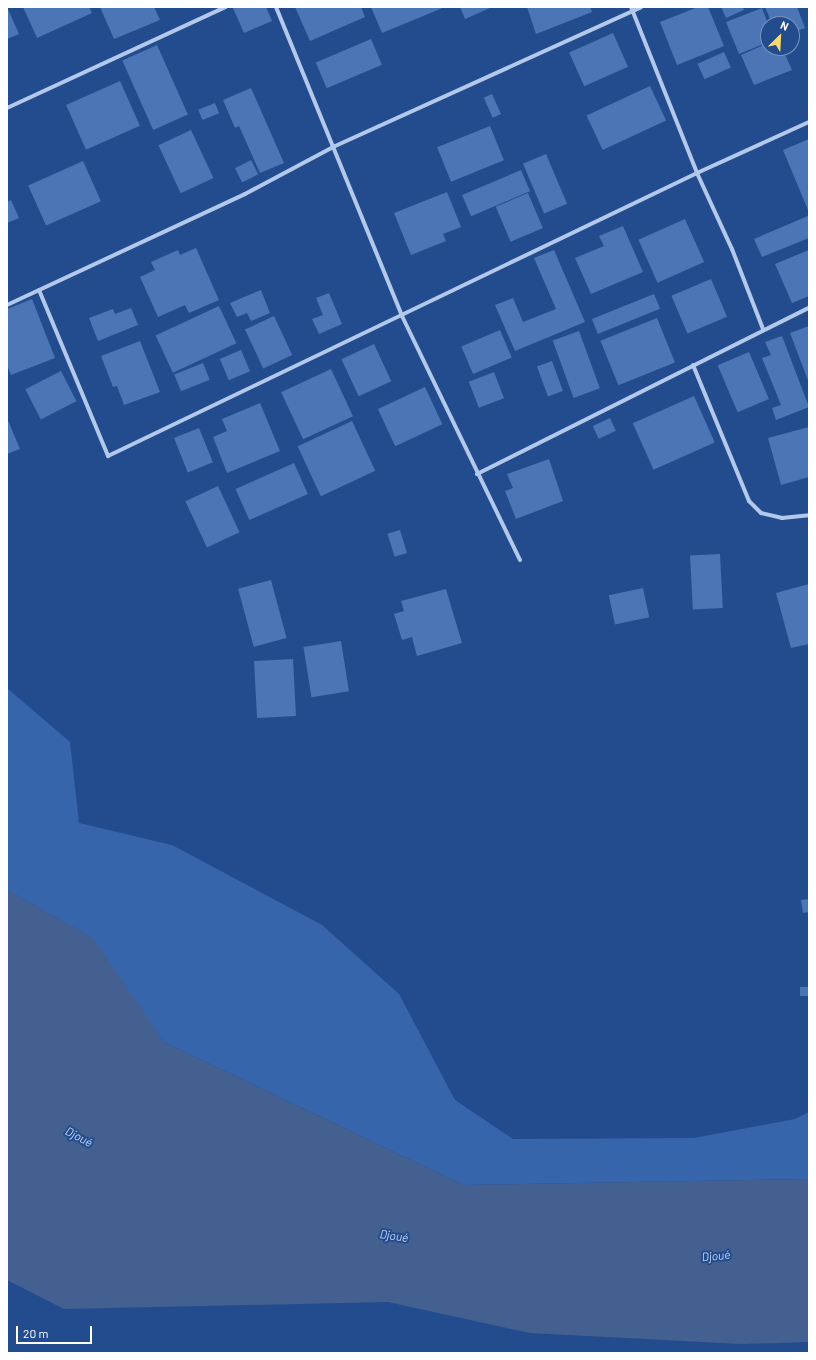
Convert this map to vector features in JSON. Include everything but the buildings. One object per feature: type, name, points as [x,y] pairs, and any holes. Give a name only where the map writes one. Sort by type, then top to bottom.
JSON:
[{"type":"street","points":[[7,108],[226,7]]},
{"type":"street","points":[[276,7],[402,316],[520,560]]},
{"type":"street","points":[[7,304],[244,194],[333,147],[632,9],[641,7]]},
{"type":"street","points":[[632,9],[697,173],[732,249],[763,329]]},
{"type":"street","points":[[39,290],[108,456],[697,173],[809,122]]},
{"type":"street","points":[[478,474],[763,329],[809,308]]},
{"type":"street","points":[[693,365],[749,501],[761,513],[782,518],[809,515]]},
{"type":"shaded area","points":[[7,688],[70,742],[79,823],[172,845],[322,925],[399,994],[455,1100],[513,1139],[694,1138],[795,1119],[809,1112],[809,1179],[463,1185],[164,1042],[80,931],[7,890]]},
{"type":"water","name":"Djoué","points":[[7,890],[93,938],[164,1042],[463,1185],[809,1179],[809,1342],[741,1344],[530,1333],[388,1302],[64,1309],[7,1280]]}]
